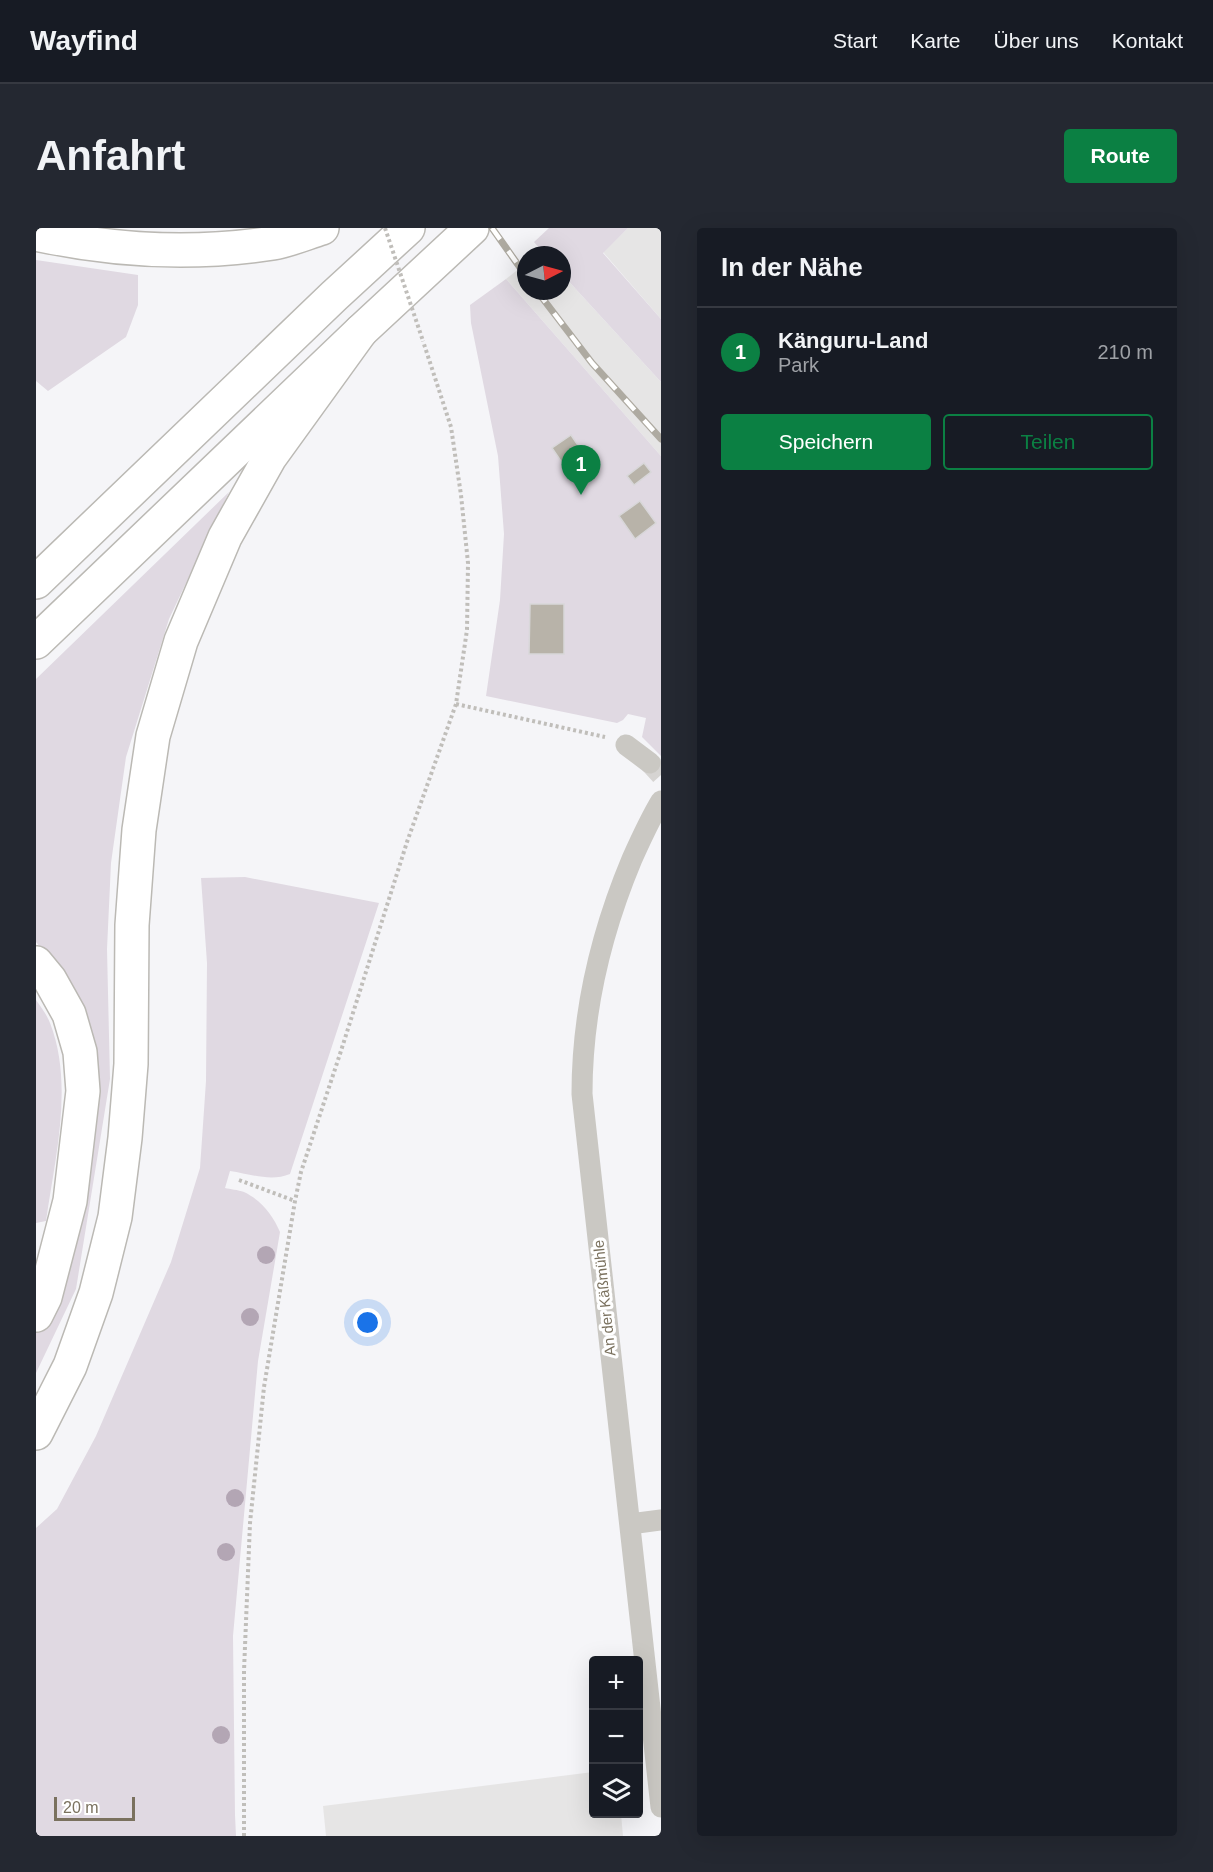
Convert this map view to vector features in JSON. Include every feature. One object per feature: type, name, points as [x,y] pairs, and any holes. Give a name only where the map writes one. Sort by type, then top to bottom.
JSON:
[{"type":"highway","points":[[36,234],[63,240],[170,251],[220,249],[276,242],[322,228]]},
{"type":"highway","points":[[36,582],[325,304],[408,228]]},
{"type":"highway","points":[[36,642],[472,228]]},
{"type":"highway","points":[[36,1433],[70,1366],[96,1293],[115,1217],[131,1064],[132,926],[139,830],[153,736],[178,651],[225,537],[270,457],[361,331]]},
{"type":"highway","points":[[36,963],[50,980],[69,1014],[80,1052],[83,1091],[70,1201],[45,1297],[36,1316]]},
{"type":"street","points":[[626,745],[650,763]]},
{"type":"street","name":"An der Käßmühle","points":[[661,801],[637,847],[615,902],[600,950],[589,1004],[582,1060],[582,1094],[586,1135],[661,1807]]},
{"type":"street","points":[[630,1524],[661,1520]]},
{"type":"path","points":[[244,1836],[244,1671],[250,1523],[264,1387],[295,1201],[301,1172],[407,842],[456,704],[467,630],[468,563],[451,428],[385,228]]},
{"type":"path","points":[[456,704],[603,737],[626,745]]},
{"type":"path","points":[[239,1180],[295,1201]]},
{"type":"shaded area","points":[[549,228],[628,228],[603,253],[661,319],[661,382],[571,284],[571,246],[537,246],[534,242]]},
{"type":"shaded area","points":[[628,228],[661,228],[661,319],[603,252]]},
{"type":"shaded area","points":[[36,260],[138,275],[138,305],[126,337],[48,391],[36,381]]},
{"type":"shaded area","points":[[517,270],[517,292],[506,279]]},
{"type":"shaded area","points":[[506,279],[517,292],[517,300],[524,300],[661,456],[661,756],[642,737],[646,718],[628,714],[617,723],[486,696],[500,600],[504,534],[498,456],[471,323],[470,305]]},
{"type":"shaded area","points":[[571,284],[661,382],[661,456],[524,300],[571,300]]},
{"type":"shaded area","points":[[229,492],[169,619],[126,757],[111,863],[107,949],[110,1079],[76,1289],[36,1373],[36,1330],[80,1202],[58,969],[36,942],[36,679]]},
{"type":"shaded area","points":[[245,877],[379,903],[290,1174],[268,1177],[230,1171],[225,1188],[244,1192],[256,1199],[270,1214],[280,1232],[258,1361],[233,1636],[236,1836],[36,1836],[36,1528],[57,1509],[96,1436],[171,1262],[200,1168],[206,1081],[207,963],[201,878]]},
{"type":"shaded area","points":[[36,1000],[49,1020],[57,1046],[62,1096],[58,1147],[46,1221],[36,1223]]},
{"type":"shaded area","points":[[589,1773],[589,1818],[621,1818],[623,1836],[326,1836],[323,1806]]},
{"type":"building","points":[[571,435],[588,460],[569,473],[552,448]]},
{"type":"building","points":[[644,463],[651,472],[634,485],[627,476]]},
{"type":"building","points":[[640,501],[656,523],[635,539],[619,516]]},
{"type":"building","points":[[530,604],[564,604],[564,654],[529,654]]},
{"type":"tunnel","points":[[650,763],[661,775]]},
{"type":"railway","points":[[492,228],[517,263]]},
{"type":"railway","points":[[544,300],[592,363],[661,439]]},
{"type":"place","name":"Känguru-Land","points":[[581,495]]}]
